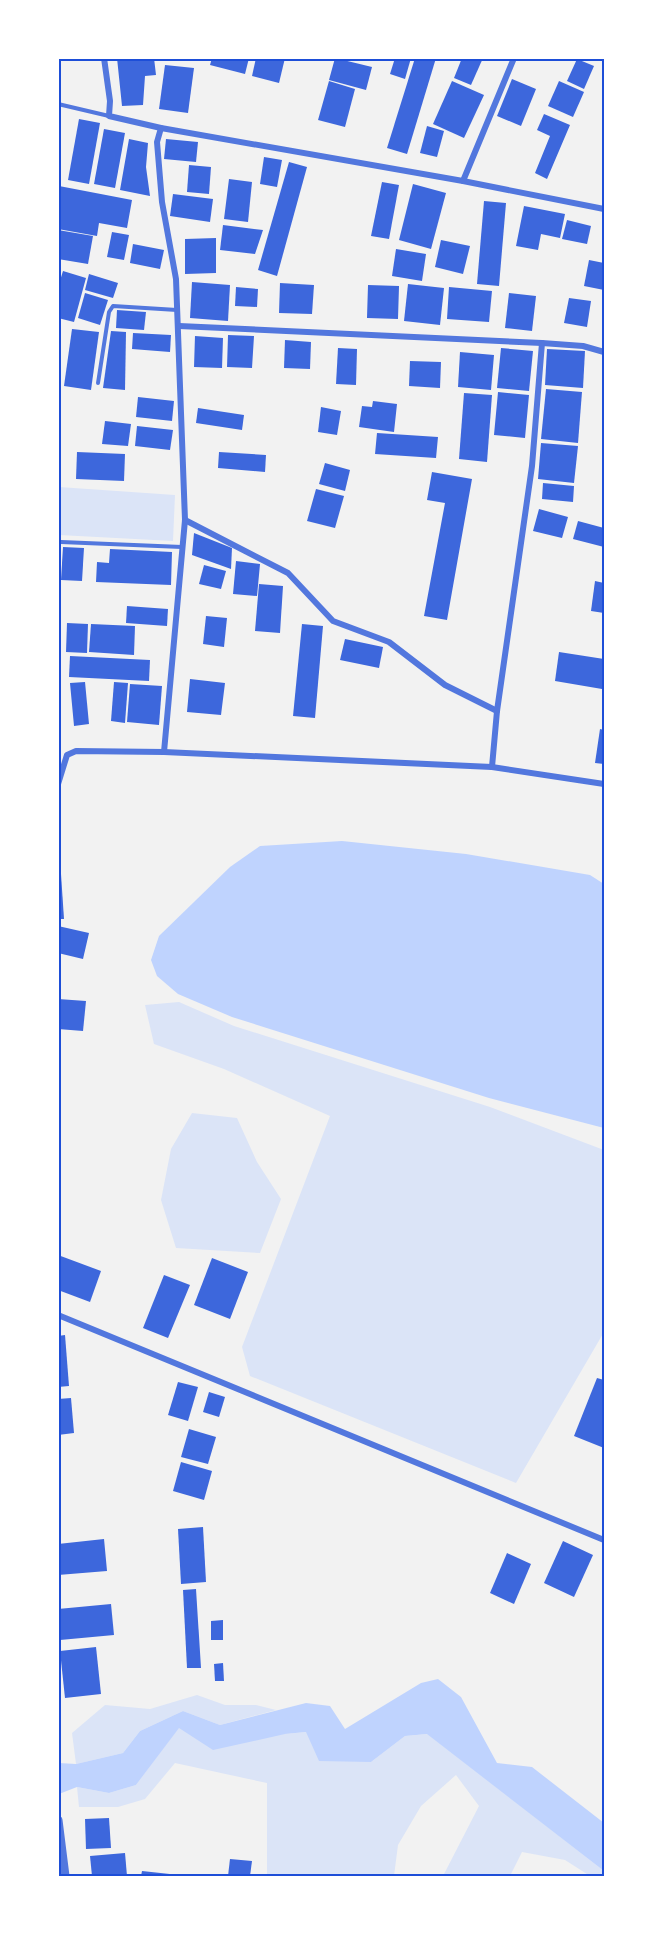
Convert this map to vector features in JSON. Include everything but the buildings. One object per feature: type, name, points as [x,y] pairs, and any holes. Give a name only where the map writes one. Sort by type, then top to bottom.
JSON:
[{"type":"street","points":[[104,58],[110,101],[109,116],[161,128],[463,181],[604,209]]},
{"type":"street","points":[[463,181],[514,58]]},
{"type":"street","points":[[161,128],[157,142],[162,202],[176,279],[178,310],[186,520],[164,752]]},
{"type":"street","points":[[179,326],[583,346],[604,352]]},
{"type":"street","points":[[492,767],[497,711],[532,466],[542,344]]},
{"type":"street","points":[[186,520],[288,573],[333,621],[389,642],[445,685],[497,711]]},
{"type":"street","points":[[58,784],[67,755],[76,752],[164,752],[492,767],[604,784]]},
{"type":"street","points":[[58,1315],[604,1540]]},
{"type":"street","points":[[58,1820],[65,1876]]},
{"type":"lane","points":[[58,104],[109,116]]},
{"type":"lane","points":[[98,383],[109,312],[113,306],[178,310]]},
{"type":"lane","points":[[61,542],[183,548]]},
{"type":"shaded area","points":[[59,487],[175,495],[173,541],[59,535]]},
{"type":"shaded area","points":[[179,1002],[234,1026],[490,1107],[604,1150],[604,1332],[516,1483],[250,1376],[242,1347],[330,1116],[224,1069],[154,1044],[145,1005]]},
{"type":"shaded area","points":[[192,1113],[237,1118],[257,1162],[281,1199],[260,1253],[176,1248],[161,1200],[171,1149]]},
{"type":"shaded area","points":[[197,1695],[225,1705],[256,1705],[276,1710],[220,1725],[183,1711],[140,1731],[123,1753],[76,1764],[72,1733],[105,1705],[150,1709]]},
{"type":"shaded area","points":[[179,1727],[285,1734],[307,1732],[371,1762],[405,1736],[428,1734],[604,1871],[604,1876],[590,1876],[565,1860],[522,1852],[510,1876],[443,1876],[479,1806],[456,1775],[421,1806],[398,1845],[394,1876],[267,1876],[267,1783],[175,1763],[145,1799],[118,1807],[79,1807],[77,1787],[109,1793],[136,1785]]},
{"type":"water","points":[[342,841],[466,854],[590,875],[604,884],[604,1128],[489,1098],[232,1017],[178,994],[157,976],[151,960],[159,936],[230,867],[260,846]]},
{"type":"water","points":[[438,1679],[461,1697],[497,1763],[532,1767],[604,1823],[604,1871],[427,1734],[405,1736],[371,1762],[319,1761],[306,1732],[285,1734],[213,1750],[179,1728],[136,1785],[109,1793],[77,1787],[59,1794],[59,1763],[76,1764],[123,1753],[140,1731],[183,1711],[220,1725],[306,1703],[330,1706],[345,1729],[421,1683]]}]
